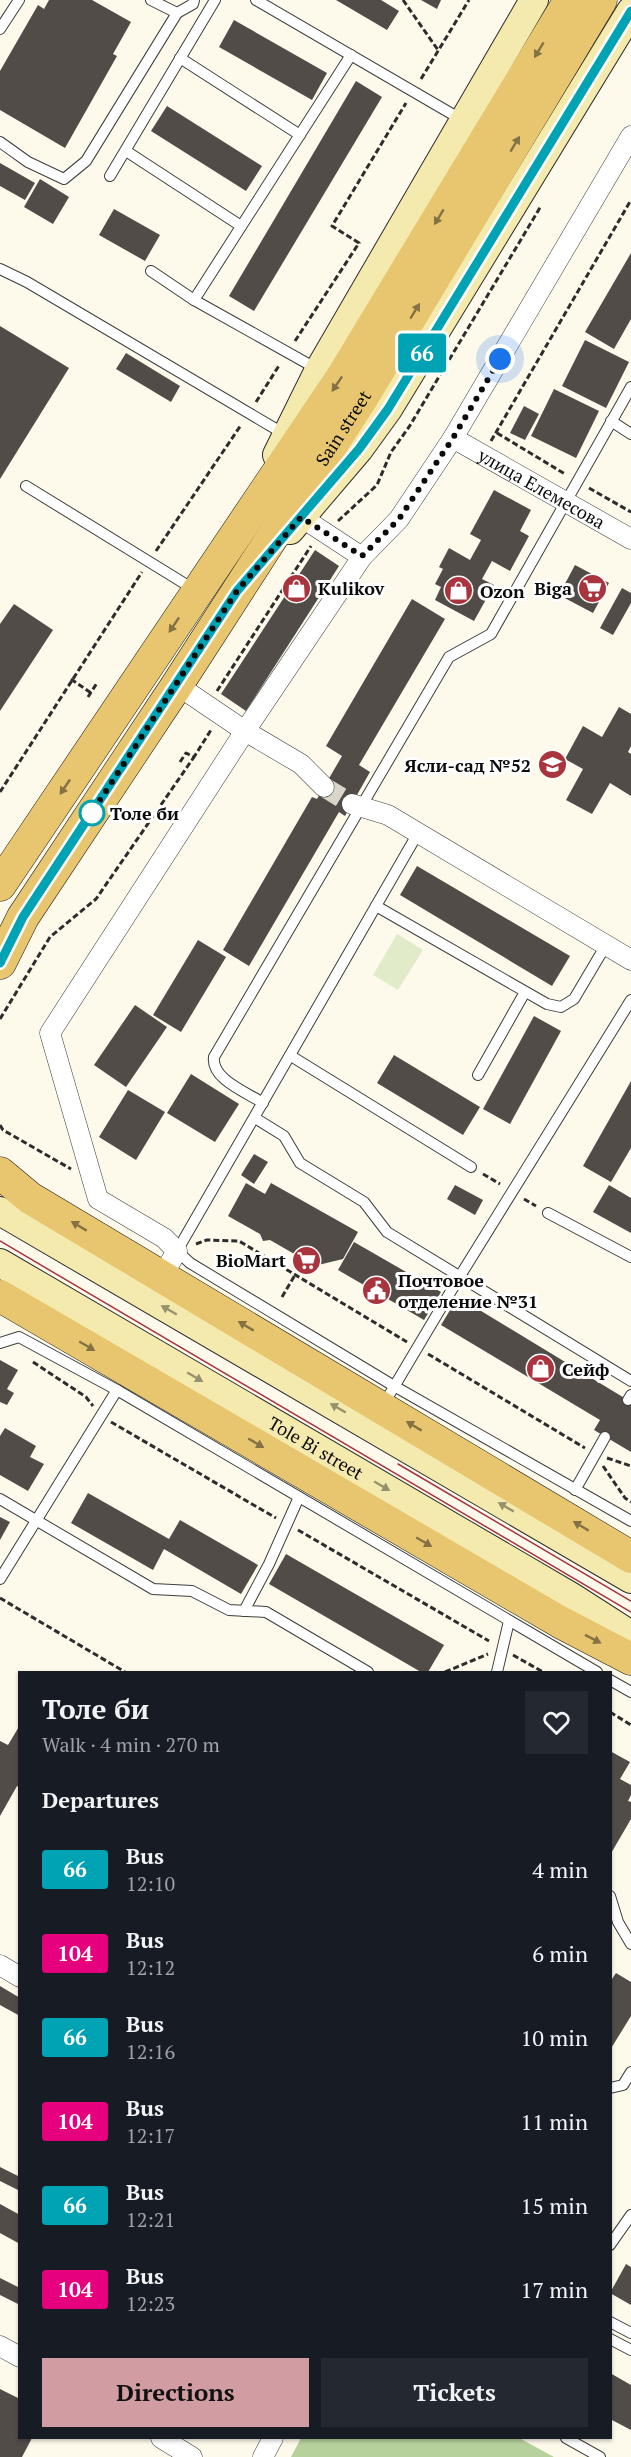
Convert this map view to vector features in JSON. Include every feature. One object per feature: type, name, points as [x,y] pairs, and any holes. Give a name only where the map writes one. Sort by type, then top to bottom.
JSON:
[{"type":"main road","name":"Sain street","points":[[243,525],[319,370],[534,0]]},
{"type":"main road","name":"Sain street","points":[[4,871],[243,525],[342,377],[570,0]]},
{"type":"main road","name":"Sain street","points":[[237,591],[364,395],[601,0]]},
{"type":"main road","name":"Sain street","points":[[237,591],[359,449],[388,409],[631,11]]},
{"type":"main road","points":[[0,950],[237,591]]},
{"type":"main road","points":[[0,963],[23,917]]},
{"type":"main road","points":[[0,1173],[30,1197]]},
{"type":"main road","points":[[0,1184],[170,1263],[388,1397],[631,1557]]},
{"type":"main road","points":[[0,1211],[631,1579]]},
{"type":"main road","name":"Tole Bi street","points":[[0,1263],[570,1596],[631,1635]]},
{"type":"main road","points":[[0,1296],[32,1330],[631,1659]]},
{"type":"street","points":[[170,1263],[164,1238],[98,1199],[50,1033],[362,556],[399,519],[453,438],[630,140]]},
{"type":"street","name":"улица Елемесова","points":[[453,438],[631,539]]},
{"type":"street","points":[[301,517],[362,556]]},
{"type":"street","points":[[177,685],[301,764],[324,787]]},
{"type":"street","points":[[357,805],[388,815],[631,960]]},
{"type":"street","points":[[0,1965],[18,1976]]},
{"type":"street","points":[[0,2346],[18,2355]]},
{"type":"street","points":[[163,2439],[192,2457]]},
{"type":"street","points":[[263,2457],[272,2439]]},
{"type":"lane","points":[[0,28],[19,0]]},
{"type":"lane","points":[[151,0],[177,13]]},
{"type":"lane","points":[[0,142],[28,162],[64,179],[86,161],[177,13],[193,4],[194,0]]},
{"type":"lane","points":[[110,176],[215,0]]},
{"type":"lane","points":[[256,0],[464,121]]},
{"type":"lane","points":[[194,300],[351,55]]},
{"type":"lane","points":[[180,58],[300,135]]},
{"type":"lane","points":[[126,150],[241,226]]},
{"type":"lane","points":[[0,269],[27,282],[286,435]]},
{"type":"lane","points":[[151,271],[194,300],[319,370]]},
{"type":"lane","points":[[263,1103],[218,1074],[213,1065],[214,1057],[357,805],[449,657],[491,634],[631,387]]},
{"type":"lane","points":[[611,422],[631,434]]},
{"type":"lane","points":[[26,486],[197,591]]},
{"type":"lane","points":[[170,1263],[418,832]]},
{"type":"lane","points":[[376,906],[525,992],[547,1004],[561,1007],[574,999],[606,945]]},
{"type":"lane","points":[[478,1075],[525,992]]},
{"type":"lane","points":[[631,1000],[388,1397],[575,1490],[631,1521]]},
{"type":"lane","points":[[291,1056],[471,1167]]},
{"type":"lane","points":[[255,1118],[284,1136],[300,1163],[364,1202],[387,1232],[631,1382]]},
{"type":"lane","points":[[548,1213],[631,1257]]},
{"type":"lane","points":[[0,1343],[32,1330],[117,1390],[595,1671]]},
{"type":"lane","points":[[0,1579],[117,1390]]},
{"type":"lane","points":[[575,1490],[605,1437]]},
{"type":"lane","points":[[244,1611],[269,1564],[299,1497]]},
{"type":"lane","points":[[0,1499],[153,1589],[192,1591],[229,1610],[266,1612],[366,1671]]},
{"type":"lane","points":[[497,1671],[508,1621]]},
{"type":"lane","points":[[612,1681],[631,1692]]},
{"type":"lane","points":[[612,1902],[618,1922],[631,1944]]},
{"type":"lane","points":[[612,2088],[623,2085],[631,2072]]},
{"type":"lane","points":[[612,2242],[631,2215]]},
{"type":"lane","points":[[612,2323],[631,2333]]},
{"type":"lane","points":[[612,2340],[631,2350]]},
{"type":"lane","points":[[568,2439],[600,2457]]},
{"type":"path","points":[[403,0],[438,50]]},
{"type":"path","points":[[631,200],[497,433],[631,512]]},
{"type":"path","points":[[0,792],[71,680],[90,695],[97,683]]},
{"type":"path","points":[[180,762],[186,753]]},
{"type":"path","points":[[0,1019],[50,937],[96,899],[194,757]]},
{"type":"path","points":[[0,1125],[3,1130],[93,1182]]},
{"type":"path","points":[[170,1263],[207,1240],[239,1241],[595,1454],[631,1466]]},
{"type":"path","points":[[282,1297],[296,1275]]},
{"type":"path","points":[[32,1330],[30,1360],[86,1397],[101,1417],[541,1671]]},
{"type":"path","points":[[595,1454],[625,1498],[631,1502]]},
{"type":"path","points":[[0,1598],[123,1671]]},
{"type":"path","points":[[448,1671],[501,1648]]},
{"type":"path","points":[[612,1713],[631,1725]]},
{"type":"green space","points":[[397,934],[423,950],[398,990],[373,975]]},
{"type":"green space","points":[[300,2439],[521,2439],[554,2457],[291,2457]]},
{"type":"building","points":[[49,0],[92,0],[131,22],[113,54],[117,56],[65,148],[0,110],[0,71],[38,5],[44,9]]},
{"type":"building","points":[[336,0],[381,0],[399,11],[387,30]]},
{"type":"building","points":[[421,0],[441,0],[437,9]]},
{"type":"building","points":[[234,20],[327,73],[312,100],[219,47]]},
{"type":"building","points":[[356,81],[382,97],[254,311],[229,296]]},
{"type":"building","points":[[167,106],[262,166],[246,191],[151,131]]},
{"type":"building","points":[[0,163],[35,183],[25,200],[0,186]]},
{"type":"building","points":[[40,179],[69,197],[53,224],[24,207]]},
{"type":"building","points":[[114,209],[160,235],[145,261],[99,235]]},
{"type":"building","points":[[631,253],[631,319],[614,349],[585,332]]},
{"type":"building","points":[[0,326],[69,368],[0,479]]},
{"type":"building","points":[[585,340],[629,362],[606,408],[562,386]]},
{"type":"building","points":[[126,353],[180,386],[171,402],[116,369]]},
{"type":"building","points":[[554,389],[599,411],[576,458],[531,436]]},
{"type":"building","points":[[524,406],[539,414],[525,440],[510,433]]},
{"type":"building","points":[[494,490],[531,510],[520,531],[529,536],[510,571],[492,561],[482,579],[494,585],[474,621],[435,600],[441,587],[435,584],[443,569],[439,567],[449,548],[470,560],[481,540],[470,534]]},
{"type":"building","points":[[315,550],[339,566],[246,711],[221,694]]},
{"type":"building","points":[[575,565],[609,583],[593,613],[559,595]]},
{"type":"building","points":[[622,588],[631,593],[631,603],[613,635],[600,628]]},
{"type":"building","points":[[412,599],[445,619],[359,765],[370,772],[345,816],[339,812],[249,966],[223,950],[312,797],[317,799],[342,756],[326,746]]},
{"type":"building","points":[[14,604],[53,630],[0,711],[0,624]]},
{"type":"building","points":[[619,707],[631,714],[631,746],[628,752],[631,754],[631,796],[610,783],[592,814],[566,800],[583,769],[565,759],[583,726],[602,737]]},
{"type":"building","points":[[417,866],[570,956],[552,986],[400,895]]},
{"type":"building","points":[[198,940],[226,957],[181,1032],[153,1015]]},
{"type":"building","points":[[135,1005],[167,1027],[126,1087],[94,1065]]},
{"type":"building","points":[[534,1016],[561,1031],[510,1124],[483,1109]]},
{"type":"building","points":[[394,1055],[480,1107],[463,1135],[377,1083]]},
{"type":"building","points":[[191,1074],[239,1104],[215,1142],[167,1113]]},
{"type":"building","points":[[631,1081],[631,1148],[611,1182],[583,1166]]},
{"type":"building","points":[[128,1090],[165,1112],[136,1160],[99,1137]]},
{"type":"building","points":[[254,1154],[268,1162],[254,1184],[241,1175]]},
{"type":"building","points":[[246,1183],[265,1194],[271,1183],[358,1232],[343,1259],[314,1266],[310,1263],[304,1265],[303,1259],[270,1240],[263,1241],[260,1234],[228,1216]]},
{"type":"building","points":[[455,1185],[483,1200],[475,1215],[447,1199]]},
{"type":"building","points":[[609,1185],[631,1198],[631,1233],[593,1212]]},
{"type":"building","points":[[354,1242],[441,1292],[424,1320],[338,1270]]},
{"type":"building","points":[[458,1297],[631,1402],[631,1452],[594,1430],[600,1420],[441,1325]]},
{"type":"building","points":[[0,1360],[18,1370],[7,1389],[14,1393],[7,1405],[0,1402]]},
{"type":"building","points":[[5,1428],[36,1446],[30,1457],[44,1464],[28,1491],[0,1475],[0,1436]]},
{"type":"building","points":[[88,1493],[169,1539],[180,1520],[258,1565],[241,1594],[164,1549],[153,1570],[71,1523]]},
{"type":"building","points":[[0,1517],[10,1522],[0,1540]]},
{"type":"building","points":[[286,1554],[444,1645],[429,1671],[419,1671],[269,1584]]},
{"type":"building","points":[[18,1728],[18,1786],[0,1816],[0,1741],[8,1745]]},
{"type":"building","points":[[612,1752],[630,1762],[620,1779],[631,1785],[631,1795],[628,1801],[631,1802],[631,1819],[612,1852]]},
{"type":"building","points":[[616,1973],[631,1982],[631,2016],[612,2047],[612,1979]]},
{"type":"building","points":[[0,1986],[18,1997],[18,2015],[0,2005]]},
{"type":"building","points":[[0,2167],[18,2176],[18,2190],[0,2181]]},
{"type":"building","points":[[0,2204],[18,2214],[18,2243],[0,2233]]},
{"type":"building","points":[[626,2264],[631,2267],[631,2305],[612,2294],[612,2289]]},
{"type":"building","points":[[0,2278],[18,2287],[18,2304],[0,2295]]},
{"type":"building","points":[[612,2374],[631,2385],[631,2430],[612,2420]]},
{"type":"building","points":[[0,2389],[18,2398],[18,2439],[31,2439],[22,2457],[0,2457]]},
{"type":"tunnel","points":[[324,787],[352,804]]},
{"type":"tram line","points":[[0,1241],[631,1612]]},
{"type":"tram line","points":[[398,1464],[631,1601]]},
{"type":"bus line","name":"66","points":[[0,963],[23,917],[237,591],[359,449],[388,409],[631,11]]},
{"type":"place","name":"Kulikov","points":[[297,588]]},
{"type":"place","name":"Biga","points":[[593,588]]},
{"type":"place","name":"Ozon","points":[[459,591]]},
{"type":"place","name":"Ясли-сад №52","points":[[552,765]]},
{"type":"place","name":"Толе би","points":[[92,813]]},
{"type":"place","name":"BioMart","points":[[307,1260]]},
{"type":"place","name":"Почтовое отделение №31","points":[[377,1290]]},
{"type":"place","name":"Сейф","points":[[541,1369]]},
{"type":"route","points":[[92,813],[87,820],[237,591],[301,517],[362,556],[399,519],[453,438],[500,359]]}]
